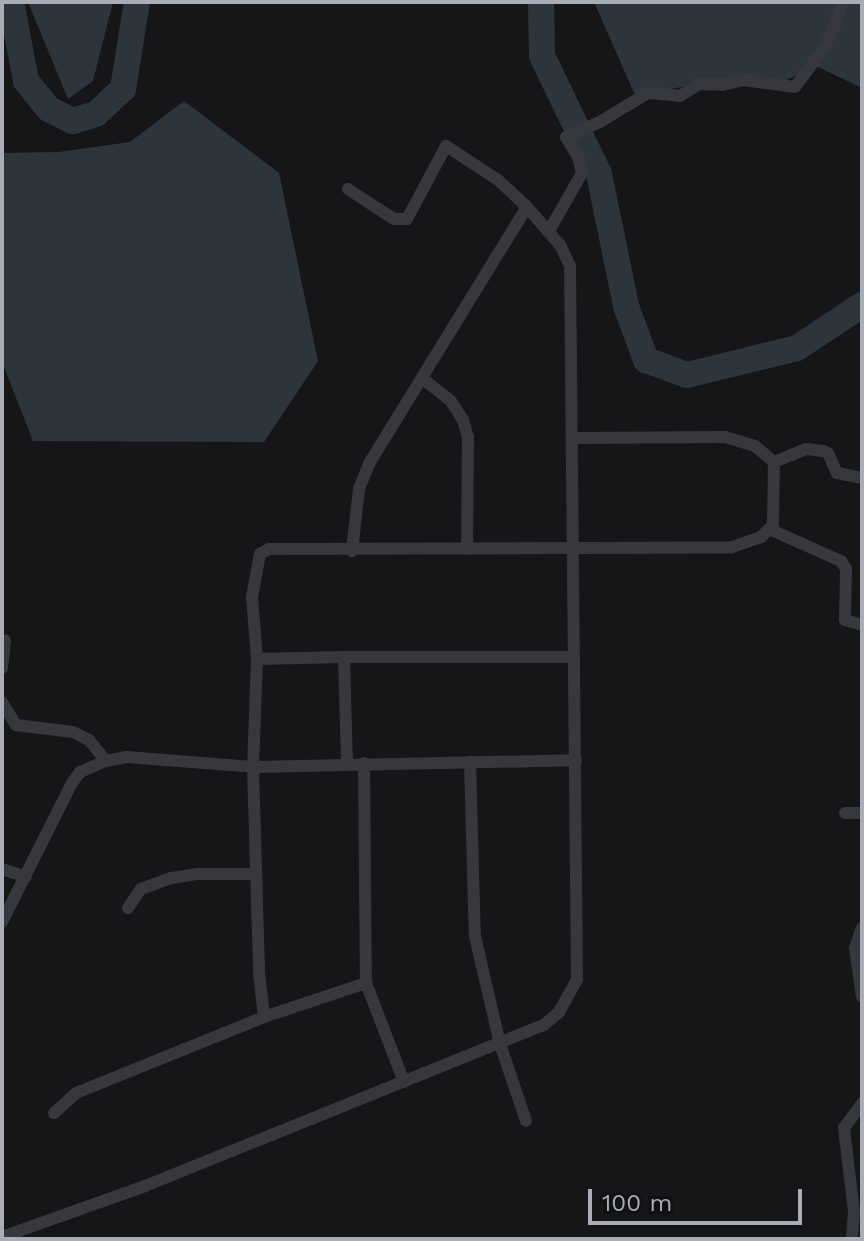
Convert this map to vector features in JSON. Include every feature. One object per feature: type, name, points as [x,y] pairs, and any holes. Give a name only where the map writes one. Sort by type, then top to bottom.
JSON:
[{"type":"street","points":[[549,231],[582,173],[578,157],[566,137],[598,123],[648,93],[680,96],[699,84],[722,85],[743,80],[795,87],[825,47],[844,2]]},
{"type":"street","points":[[2,1237],[145,1186],[544,1025],[559,1012],[577,980],[570,266],[549,231],[527,207],[498,180],[446,146],[407,219],[394,219],[348,189]]},
{"type":"street","points":[[352,551],[359,489],[370,462],[527,207]]},
{"type":"street","points":[[423,379],[450,400],[463,420],[468,437],[467,549]]},
{"type":"street","points":[[264,1017],[253,767],[257,659],[252,597],[260,554],[269,549],[732,547],[751,542],[769,529],[776,515],[774,462],[755,446],[725,437],[574,438]]},
{"type":"street","points":[[774,462],[807,449],[823,451],[828,453],[837,473],[862,478]]},
{"type":"street","points":[[769,529],[841,561],[846,569],[845,620],[862,625]]},
{"type":"street","points":[[2,668],[5,640]]},
{"type":"street","points":[[344,657],[347,764]]},
{"type":"street","points":[[257,659],[574,657]]},
{"type":"street","points":[[2,702],[16,725],[73,732],[89,740],[106,761]]},
{"type":"street","points":[[2,922],[72,783],[80,772],[106,761],[127,757],[253,767],[576,760]]},
{"type":"street","points":[[470,762],[475,936],[500,1044],[526,1121]]},
{"type":"street","points":[[364,763],[366,983],[404,1082]]},
{"type":"street","points":[[845,813],[862,813]]},
{"type":"street","points":[[2,869],[26,877]]},
{"type":"street","points":[[128,908],[141,889],[172,878],[198,874],[256,874]]},
{"type":"street","points":[[862,928],[855,960],[862,997]]},
{"type":"street","points":[[54,1113],[76,1093],[264,1017],[366,983]]},
{"type":"street","points":[[852,1239],[854,1211],[844,1128],[862,1103]]},
{"type":"shaded area","points":[[28,2],[113,2],[93,81],[68,99]]},
{"type":"shaded area","points":[[594,2],[862,2],[862,88],[816,66],[772,87],[700,84],[635,95]]},
{"type":"shaded area","points":[[184,101],[279,173],[318,361],[264,442],[33,441],[2,362],[2,153],[59,152],[130,142]]},
{"type":"waterway","points":[[11,2],[26,81],[49,109],[73,121],[96,114],[123,89],[137,2]]},
{"type":"waterway","points":[[541,2],[542,56],[599,174],[626,306],[646,360],[687,375],[797,348],[862,305]]}]
